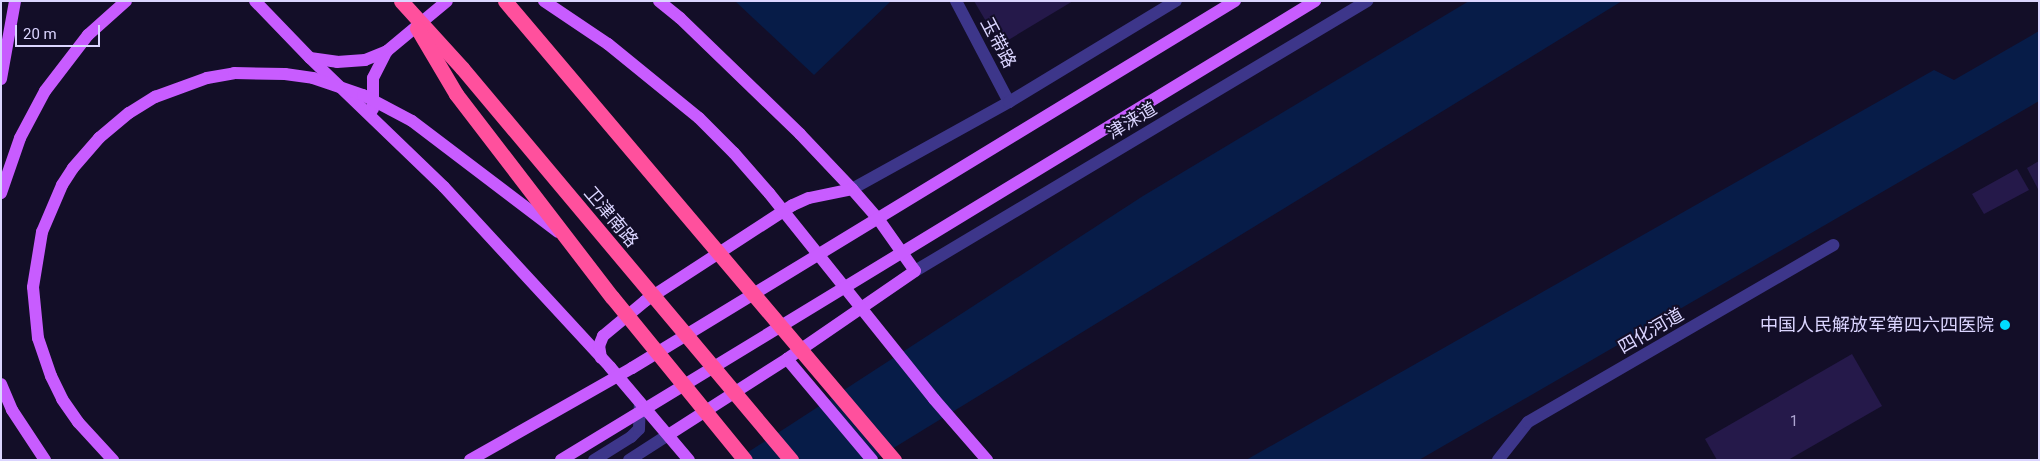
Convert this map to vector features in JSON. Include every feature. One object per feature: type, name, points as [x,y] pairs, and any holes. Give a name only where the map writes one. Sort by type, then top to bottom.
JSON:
[{"type":"highway","points":[[505,1],[894,460]]},
{"type":"highway","points":[[402,2],[456,94],[567,238],[745,460]]},
{"type":"highway","name":"卫津南路","points":[[402,2],[462,68],[791,460]]},
{"type":"main road","points":[[1,79],[15,1]]},
{"type":"main road","points":[[1,193],[20,138],[45,91],[88,36],[126,1]]},
{"type":"main road","points":[[255,1],[310,58],[444,187],[601,358],[689,459]]},
{"type":"main road","points":[[310,58],[337,62],[365,60],[387,51],[447,1]]},
{"type":"main road","points":[[544,1],[608,44],[699,118],[734,153],[987,460]]},
{"type":"main road","points":[[659,1],[680,18],[793,127],[852,189],[880,220],[915,271],[787,358],[668,435]]},
{"type":"main road","points":[[470,460],[632,368],[1235,1]]},
{"type":"main road","points":[[561,460],[1315,1]]},
{"type":"main road","points":[[375,120],[372,95],[373,78],[387,51]]},
{"type":"main road","points":[[113,460],[78,422],[62,399],[51,376],[38,338],[35,322],[32,288],[34,269],[48,214],[73,168],[99,138],[129,113],[155,97],[207,78],[234,73],[285,74],[313,78],[343,87],[386,106],[412,121],[567,238]]},
{"type":"main road","points":[[601,358],[599,346],[603,336],[645,301],[793,205],[809,198],[852,189]]},
{"type":"main road","points":[[787,358],[872,460]]},
{"type":"main road","points":[[1,384],[12,410],[45,460]]},
{"type":"street","name":"玉带路","points":[[956,1],[1009,102]]},
{"type":"street","points":[[852,189],[1009,102],[1176,1]]},
{"type":"street","name":"津涞道","points":[[915,271],[1367,1]]},
{"type":"street","name":"四化河道","points":[[1498,460],[1528,422],[1833,245]]},
{"type":"street","points":[[594,460],[632,437],[639,429],[640,404]]},
{"type":"street","points":[[629,460],[668,435]]},
{"type":"water","points":[[735,1],[891,1],[814,75]]},
{"type":"water","points":[[1469,1],[1622,1],[874,460],[736,460],[1143,196]]},
{"type":"water","points":[[2039,31],[2039,101],[1419,460],[1246,460],[1934,70],[1954,80]]},
{"type":"building","points":[[974,1],[1073,1],[1000,45]]},
{"type":"building","points":[[2039,161],[2039,191],[2027,168]]},
{"type":"building","points":[[2017,169],[2029,190],[1984,214],[1972,194]]},
{"type":"building","points":[[1852,354],[1882,406],[1788,460],[1717,460],[1705,439]]},
{"type":"place","name":"中国人民解放军第四六四医院","points":[[2005,325]]}]
